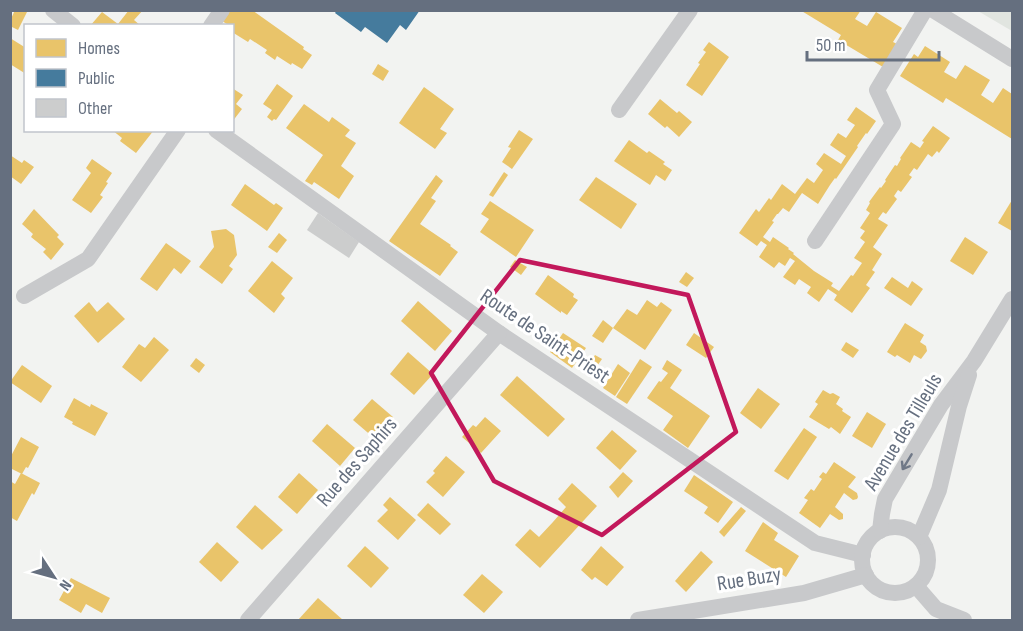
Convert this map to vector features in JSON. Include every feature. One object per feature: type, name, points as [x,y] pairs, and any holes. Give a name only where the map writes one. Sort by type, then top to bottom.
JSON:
[{"type":"street","points":[[52,10],[70,24]]},
{"type":"street","points":[[212,24],[222,10]]},
{"type":"street","points":[[619,110],[690,10]]},
{"type":"street","points":[[815,241],[893,124],[877,90],[926,10]]},
{"type":"street","points":[[933,10],[1012,59]]},
{"type":"street","points":[[24,296],[88,259],[177,132]]},
{"type":"street","name":"Route de Saint-Priest","points":[[219,132],[500,333],[815,543],[862,555]]},
{"type":"street","name":"Avenue des Tilleuls","points":[[880,531],[885,499],[941,405],[974,361],[1012,299]]},
{"type":"street","name":"Rue des Saphirs","points":[[248,621],[500,333]]},
{"type":"street","name":"Avenue des Tilleuls","points":[[919,537],[939,490],[959,406],[974,361]]},
{"type":"street","points":[[900,528],[910,531],[919,537],[925,546],[928,557],[923,578],[908,591],[898,593],[879,589],[866,575],[862,555],[872,537],[880,531],[900,528]]},
{"type":"street","name":"Rue Buzy","points":[[638,621],[804,593],[866,575]]},
{"type":"street","points":[[916,586],[936,609],[964,621]]},
{"type":"highlighted area","points":[[520,260],[688,295],[736,432],[602,535],[494,481],[431,373]]},
{"type":"shaded area","points":[[978,11],[1012,11],[1012,31]]},
{"type":"building: Homes","points":[[15,10],[28,10],[18,30],[10,26]]},
{"type":"building: Homes","points":[[129,10],[143,10],[134,20],[139,24],[118,24]]},
{"type":"building: Homes","points":[[230,10],[252,10],[312,55],[302,69],[277,56],[275,60],[265,53],[267,50],[250,39],[248,42],[234,33],[234,24],[222,21]]},
{"type":"building: Homes","points":[[800,10],[861,10],[855,19],[867,26],[876,12],[902,28],[893,42],[897,44],[883,67],[838,40],[841,35]]},
{"type":"building: Homes","points":[[102,12],[118,24],[92,24]]},
{"type":"building: Homes","points":[[10,38],[24,47],[24,73],[10,64]]},
{"type":"building: Homes","points":[[709,42],[729,57],[702,96],[686,85],[700,64],[698,63],[706,52],[703,50]]},
{"type":"building: Homes","points":[[925,46],[950,62],[944,72],[956,79],[965,65],[990,80],[981,95],[993,103],[1003,88],[1012,94],[1012,139],[946,98],[943,103],[900,76],[914,54],[918,57]]},
{"type":"building: Homes","points":[[378,64],[389,71],[383,81],[372,74]]},
{"type":"building: Homes","points":[[277,84],[293,96],[276,120],[272,121],[267,117],[272,110],[263,104]]},
{"type":"building: Homes","points":[[424,87],[454,109],[440,129],[447,133],[435,149],[399,123]]},
{"type":"building: Homes","points":[[234,89],[243,95],[236,104],[242,109],[234,119]]},
{"type":"building: Homes","points":[[660,99],[692,122],[679,137],[648,114]]},
{"type":"building: Homes","points":[[304,104],[329,122],[332,117],[350,130],[345,136],[356,143],[341,166],[354,176],[339,199],[314,182],[312,185],[305,181],[323,155],[286,128]]},
{"type":"building: Homes","points":[[856,107],[876,121],[836,179],[818,204],[802,193],[789,212],[783,208],[763,237],[770,242],[773,237],[789,248],[814,271],[833,283],[831,286],[839,291],[862,263],[854,258],[865,242],[860,238],[865,231],[860,228],[870,213],[866,210],[869,202],[886,181],[895,165],[897,166],[911,142],[920,148],[924,142],[922,141],[933,126],[950,138],[939,153],[937,151],[932,157],[928,154],[917,170],[914,168],[909,175],[912,177],[901,192],[898,190],[894,196],[897,199],[886,214],[883,212],[878,219],[888,225],[873,247],[882,254],[872,270],[875,272],[866,285],[870,288],[852,313],[834,300],[837,295],[828,289],[819,302],[807,293],[811,287],[799,279],[795,285],[783,277],[795,261],[790,258],[785,266],[779,262],[774,268],[759,257],[767,245],[761,241],[757,246],[739,233],[756,209],[759,212],[782,184],[795,194],[807,178],[814,183],[823,170],[816,164],[824,153],[841,164],[846,156],[830,145],[838,133],[846,138],[855,125],[847,120]]},
{"type":"building: Homes","points":[[519,130],[533,139],[512,169],[502,162]]},
{"type":"building: Homes","points":[[114,132],[152,132],[136,153],[120,141],[122,138]]},
{"type":"building: Homes","points":[[629,140],[665,162],[663,164],[672,170],[665,181],[656,175],[650,185],[614,161]]},
{"type":"building: Homes","points":[[10,155],[34,167],[21,184],[10,176]]},
{"type":"building: Homes","points":[[92,159],[112,173],[100,195],[103,197],[91,213],[72,200],[91,173],[86,168]]},
{"type":"building: Homes","points":[[504,172],[508,175],[493,197],[489,195]]},
{"type":"building: Homes","points":[[436,175],[443,181],[431,198],[436,201],[420,224],[458,252],[440,276],[389,241]]},
{"type":"building: Homes","points":[[596,177],[637,204],[621,229],[579,200]]},
{"type":"building: Homes","points":[[245,184],[274,205],[276,203],[283,208],[267,231],[231,205]]},
{"type":"building: Homes","points":[[1012,200],[1012,231],[998,223]]},
{"type":"building: Homes","points":[[490,201],[534,230],[516,257],[480,232],[489,219],[481,214]]},
{"type":"building: Homes","points":[[34,209],[59,235],[57,237],[64,244],[51,260],[43,252],[46,249],[31,237],[33,234],[22,224]]},
{"type":"building: Homes","points":[[226,229],[234,235],[237,255],[229,266],[233,269],[222,284],[199,267],[214,247],[211,231]]},
{"type":"building: Homes","points":[[279,233],[287,240],[277,253],[268,247]]},
{"type":"building: Homes","points":[[965,237],[988,252],[973,275],[950,261]]},
{"type":"building: Homes","points":[[166,243],[191,261],[181,274],[174,268],[157,291],[140,279]]},
{"type":"building: Homes","points":[[515,260],[527,267],[521,275],[510,267]]},
{"type":"building: Homes","points":[[272,261],[293,278],[281,294],[285,298],[274,313],[248,291]]},
{"type":"building: Homes","points":[[686,272],[694,278],[687,287],[679,282]]},
{"type":"building: Homes","points":[[548,275],[574,294],[573,297],[578,300],[567,315],[535,294]]},
{"type":"building: Homes","points":[[892,277],[908,288],[912,281],[923,289],[911,306],[884,288]]},
{"type":"building: Homes","points":[[647,300],[657,307],[661,302],[672,310],[645,350],[613,328],[627,309],[637,315]]},
{"type":"building: Homes","points":[[418,301],[452,331],[435,351],[401,321]]},
{"type":"building: Homes","points":[[89,302],[97,312],[108,302],[125,319],[98,343],[74,316]]},
{"type":"building: Homes","points":[[603,320],[613,328],[603,343],[592,336]]},
{"type":"building: Homes","points":[[905,323],[924,335],[920,342],[926,346],[927,351],[921,359],[914,355],[910,363],[887,352]]},
{"type":"building: Homes","points":[[563,333],[586,348],[572,368],[550,352]]},
{"type":"building: Homes","points":[[694,333],[714,347],[706,358],[686,345]]},
{"type":"building: Homes","points":[[154,337],[169,350],[141,382],[122,367],[139,344],[145,348]]},
{"type":"building: Homes","points":[[846,342],[859,350],[853,358],[841,350]]},
{"type":"building: Homes","points":[[408,352],[433,374],[414,395],[390,374]]},
{"type":"building: Homes","points":[[595,355],[602,359],[595,369],[588,365]]},
{"type":"building: Homes","points":[[196,358],[205,365],[199,373],[190,366]]},
{"type":"building: Homes","points":[[640,359],[652,367],[627,404],[616,397]]},
{"type":"building: Homes","points":[[667,360],[682,370],[670,388],[710,416],[688,448],[663,430],[673,416],[647,398],[668,373],[662,369]]},
{"type":"building: Homes","points":[[618,364],[630,373],[615,396],[603,388]]},
{"type":"building: Homes","points":[[22,365],[52,386],[41,403],[10,382]]},
{"type":"building: Homes","points":[[517,376],[565,419],[548,437],[500,395]]},
{"type":"building: Homes","points":[[758,388],[780,404],[761,429],[740,413]]},
{"type":"building: Homes","points":[[823,390],[840,397],[836,404],[851,417],[840,434],[831,427],[829,429],[809,417],[818,404],[815,402]]},
{"type":"building: Homes","points":[[74,398],[108,413],[95,436],[64,417]]},
{"type":"building: Homes","points":[[372,399],[393,417],[374,438],[353,420]]},
{"type":"building: Homes","points":[[867,412],[886,424],[872,448],[852,436]]},
{"type":"building: Homes","points":[[485,417],[501,431],[481,453],[462,437],[473,425],[476,427]]},
{"type":"building: Homes","points":[[327,424],[355,448],[340,466],[312,441]]},
{"type":"building: Homes","points":[[804,428],[817,437],[788,480],[774,471]]},
{"type":"building: Homes","points":[[612,430],[637,451],[620,470],[596,448]]},
{"type":"building: Homes","points":[[21,437],[39,447],[28,468],[26,467],[22,474],[10,468],[10,458]]},
{"type":"building: Homes","points":[[446,456],[465,472],[443,497],[426,482]]},
{"type":"building: Homes","points":[[834,462],[856,477],[848,487],[857,493],[858,497],[853,500],[844,493],[835,507],[843,514],[843,519],[839,520],[830,514],[820,528],[799,513],[808,500],[804,498],[811,489],[814,491],[822,479],[819,477],[823,472],[826,474]]},
{"type":"building: Homes","points":[[623,472],[633,481],[618,498],[609,487]]},
{"type":"building: Homes","points":[[21,473],[40,483],[17,521],[10,517],[10,481],[15,484]]},
{"type":"building: Homes","points":[[299,473],[318,490],[297,514],[278,497]]},
{"type":"building: Homes","points":[[694,475],[733,502],[718,523],[704,513],[708,507],[684,491]]},
{"type":"building: Homes","points":[[572,483],[597,506],[540,568],[515,545],[530,529],[539,537],[553,522],[566,507],[558,499]]},
{"type":"building: Homes","points":[[390,497],[416,520],[398,540],[377,521],[388,510],[383,505]]},
{"type":"building: Homes","points":[[428,503],[451,524],[440,535],[417,515]]},
{"type":"building: Homes","points":[[255,505],[283,530],[262,550],[236,527]]},
{"type":"building: Homes","points":[[741,507],[746,511],[724,537],[719,532]]},
{"type":"building: Homes","points":[[763,522],[778,533],[774,540],[799,556],[786,577],[745,551]]},
{"type":"building: Homes","points":[[217,542],[239,562],[221,582],[199,562]]},
{"type":"building: Homes","points":[[365,546],[389,568],[371,588],[347,566]]},
{"type":"building: Homes","points":[[601,546],[624,567],[607,586],[595,577],[592,580],[581,570]]},
{"type":"building: Homes","points":[[701,551],[713,562],[686,592],[675,581]]},
{"type":"building: Homes","points":[[482,574],[503,592],[484,613],[463,595]]},
{"type":"building: Homes","points":[[71,578],[110,598],[102,613],[86,604],[81,613],[59,600]]},
{"type":"building: Homes","points":[[318,598],[343,620],[298,620]]},
{"type":"building: Public","points":[[337,10],[420,10],[406,30],[400,25],[387,43],[365,27],[361,32],[335,13]]},
{"type":"building: Other","points":[[318,213],[359,242],[349,258],[307,230]]}]
